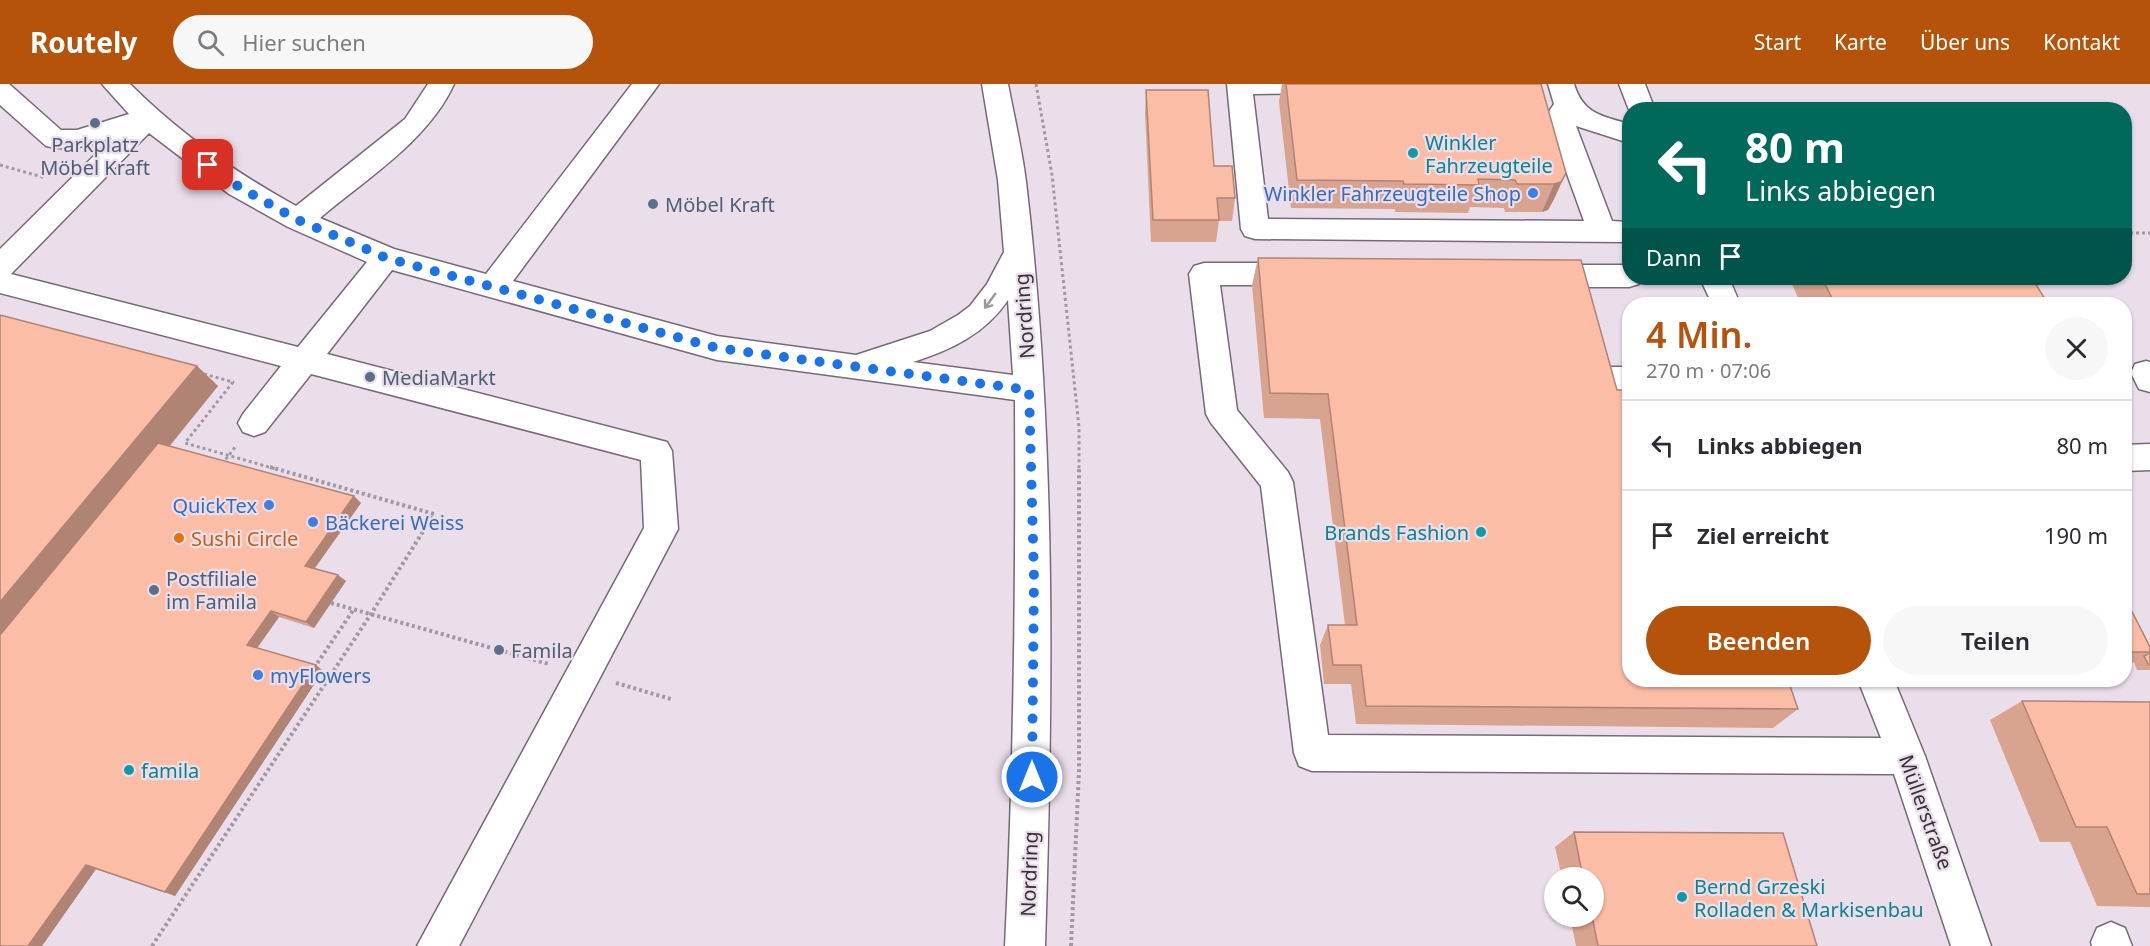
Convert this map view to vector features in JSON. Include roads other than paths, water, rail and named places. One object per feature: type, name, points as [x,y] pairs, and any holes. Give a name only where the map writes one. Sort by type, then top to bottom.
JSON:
[{"type":"street","points":[[115,84],[148,118],[239,187],[298,220],[386,258],[717,348],[850,368],[1029,390]]},
{"type":"street","points":[[298,220],[414,125],[435,97],[441,84]]},
{"type":"street","points":[[493,287],[646,84]]},
{"type":"street","name":"Nordring","points":[[995,84],[1012,180],[1029,390],[1034,578],[1031,799],[1025,946]]},
{"type":"street","points":[[1360,84],[1239,86],[1255,229],[1616,232],[1559,116],[1564,94]]},
{"type":"street","points":[[1632,84],[1639,102]]},
{"type":"street","points":[[0,90],[55,139],[77,139],[148,118]]},
{"type":"street","points":[[1564,94],[1586,120],[1622,132]]},
{"type":"street","points":[[0,267],[148,118]]},
{"type":"street","points":[[850,368],[892,357],[959,330],[980,314],[999,288],[1019,250]]},
{"type":"street","points":[[254,423],[386,258]]},
{"type":"street","points":[[1334,274],[1204,274],[1222,414],[1277,482],[1311,753],[1906,756]]},
{"type":"street","points":[[1511,276],[1622,276]]},
{"type":"street","points":[[0,282],[656,451],[661,529],[437,946]]},
{"type":"street","points":[[2132,458],[2150,457]]},
{"type":"street","name":"Müllerstraße","points":[[1879,687],[1953,886],[1971,946]]},
{"type":"place","name":"Parkplatz Möbel Kraft","points":[[95,123]]},
{"type":"place","name":"Winkler Fahrzeugteile","points":[[1413,153]]},
{"type":"place","name":"Winkler Fahrzeugteile Shop","points":[[1533,193]]},
{"type":"place","name":"Möbel Kraft","points":[[653,204]]},
{"type":"place","name":"MediaMarkt","points":[[370,377]]},
{"type":"place","name":"QuickTex","points":[[269,505]]},
{"type":"place","name":"Bäckerei Weiss","points":[[313,522]]},
{"type":"place","name":"Brands Fashion","points":[[1481,532]]},
{"type":"place","name":"Sushi Circle","points":[[179,538]]},
{"type":"place","name":"Postfiliale im Famila","points":[[154,590]]},
{"type":"place","name":"Famila","points":[[499,650]]},
{"type":"place","name":"myFlowers","points":[[258,675]]},
{"type":"place","name":"famila","points":[[129,770]]},
{"type":"place","name":"Bernd Grzeski Rolladen & Markisenbau","points":[[1682,897]]}]
